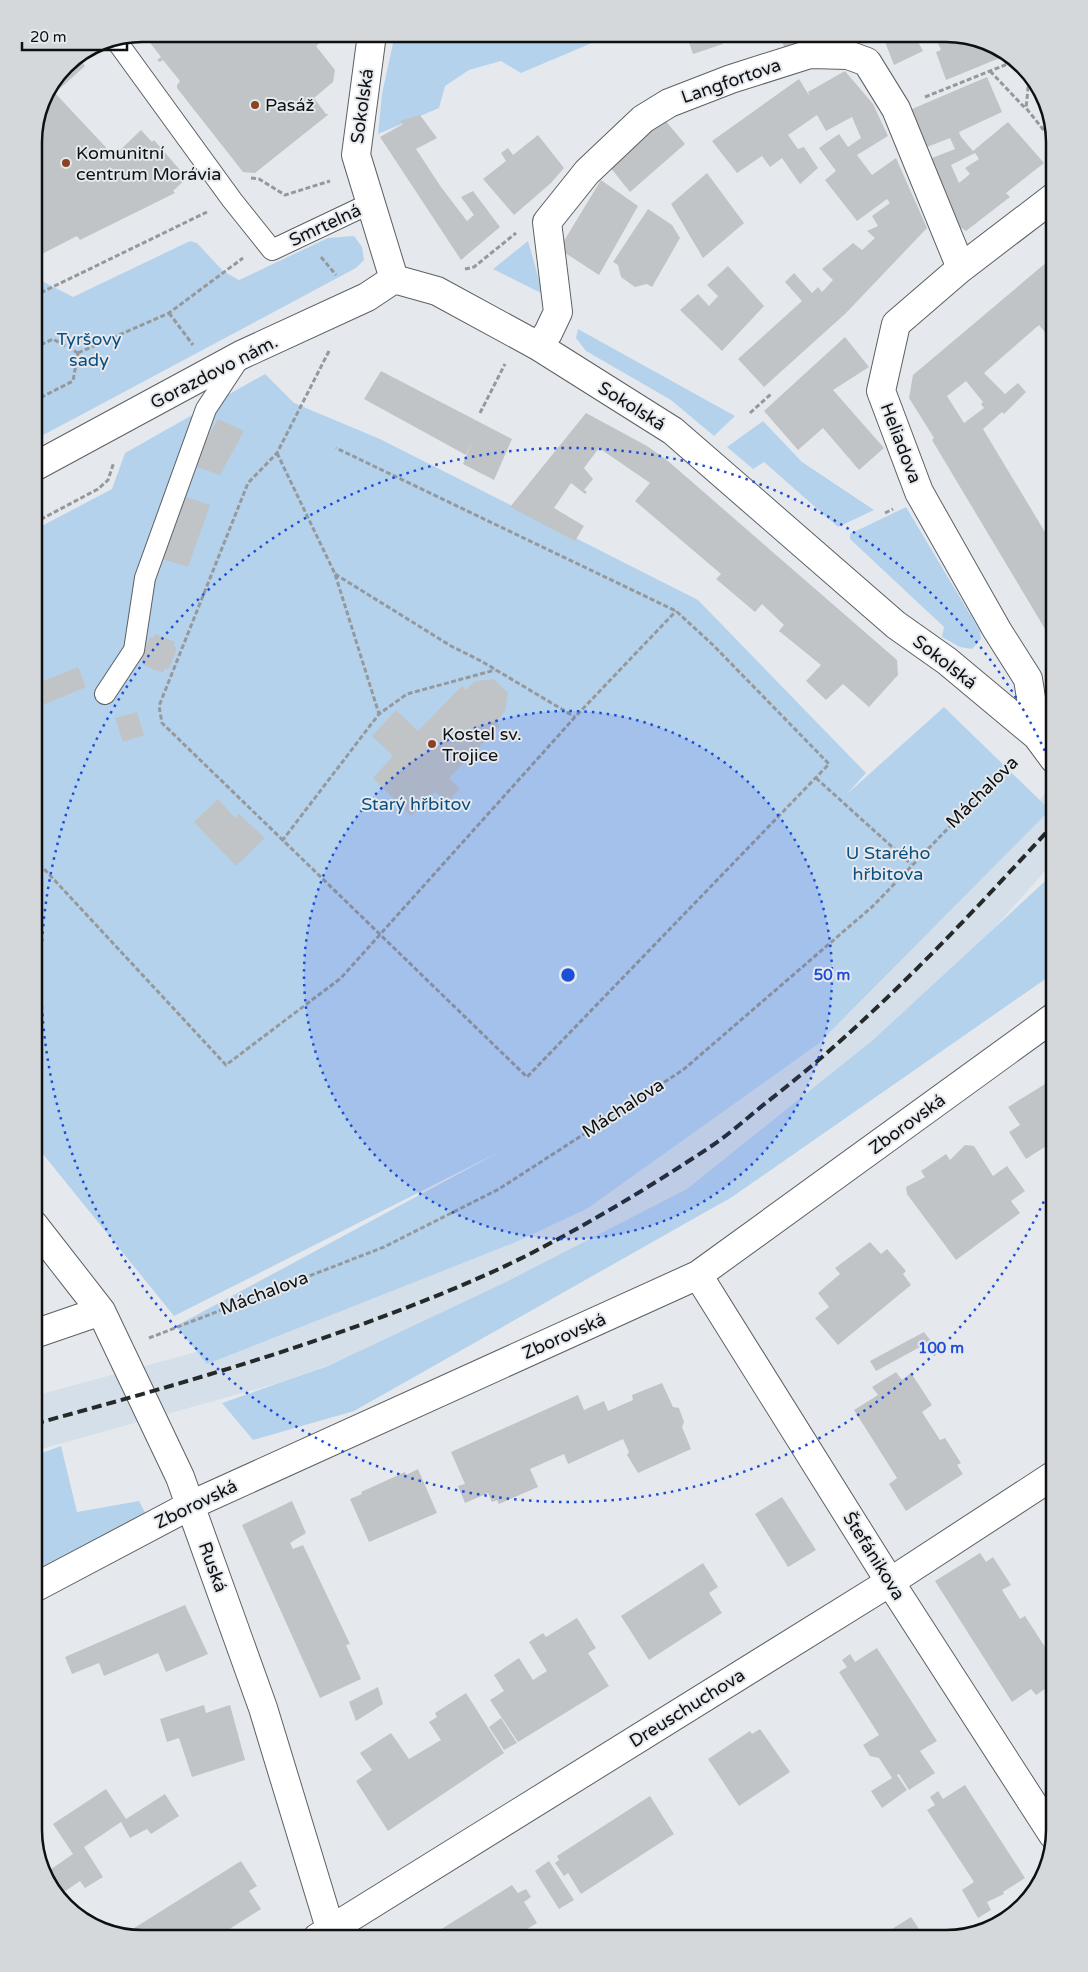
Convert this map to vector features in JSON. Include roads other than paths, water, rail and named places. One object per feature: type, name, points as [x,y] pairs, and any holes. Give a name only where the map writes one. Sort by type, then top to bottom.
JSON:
[{"type":"street","name":"Sokolská","points":[[371,43],[356,155],[394,279],[437,291],[538,346],[673,432],[896,625],[947,661],[1037,736]]},
{"type":"street","name":"Langfortova","points":[[538,346],[548,333],[558,312],[547,222],[587,172],[643,119],[669,103],[731,79],[810,54],[848,55],[867,62],[896,109],[961,268]]},
{"type":"street","name":"Heliadova","points":[[1037,736],[1028,680],[997,630],[920,492],[881,390],[896,324],[961,268],[1046,203]]},
{"type":"street","name":"Gorazdovo nám.","points":[[43,462],[241,355],[367,297],[394,279]]},
{"type":"street","points":[[1046,725],[1037,736],[1046,748]]},
{"type":"street","name":"Zborovská","points":[[42,1584],[191,1505],[698,1275],[1046,1023]]},
{"type":"street","name":"Ruská","points":[[42,1236],[101,1310],[191,1505],[263,1708],[325,1929]]},
{"type":"street","name":"Štefánikova","points":[[698,1275],[890,1582],[1046,1824]]},
{"type":"street","points":[[42,1331],[101,1310]]},
{"type":"street","name":"Dreuschuchova","points":[[336,1929],[890,1582],[1046,1480]]},
{"type":"lane","name":"Smrtelná","points":[[120,45],[229,195],[272,250],[371,203]]},
{"type":"lane","points":[[105,694],[134,650],[144,578],[206,409],[241,355]]},
{"type":"railway","points":[[42,1422],[227,1369],[369,1322],[432,1298],[496,1270],[607,1212],[717,1142],[806,1071],[881,1004],[952,933],[1046,833]]},
{"type":"place","name":"Pasáž","points":[[255,105]]},
{"type":"place","name":"Komunitní centrum Morávia","points":[[66,163]]},
{"type":"place","name":"Kostel sv. Trojice","points":[[432,744]]},
{"type":"park label","name":"Tyršovy sady","points":[[89,349]]},
{"type":"park label","name":"Starý hřbitov","points":[[416,804]]},
{"type":"park label","name":"U Starého hřbitova","points":[[888,863]]}]
